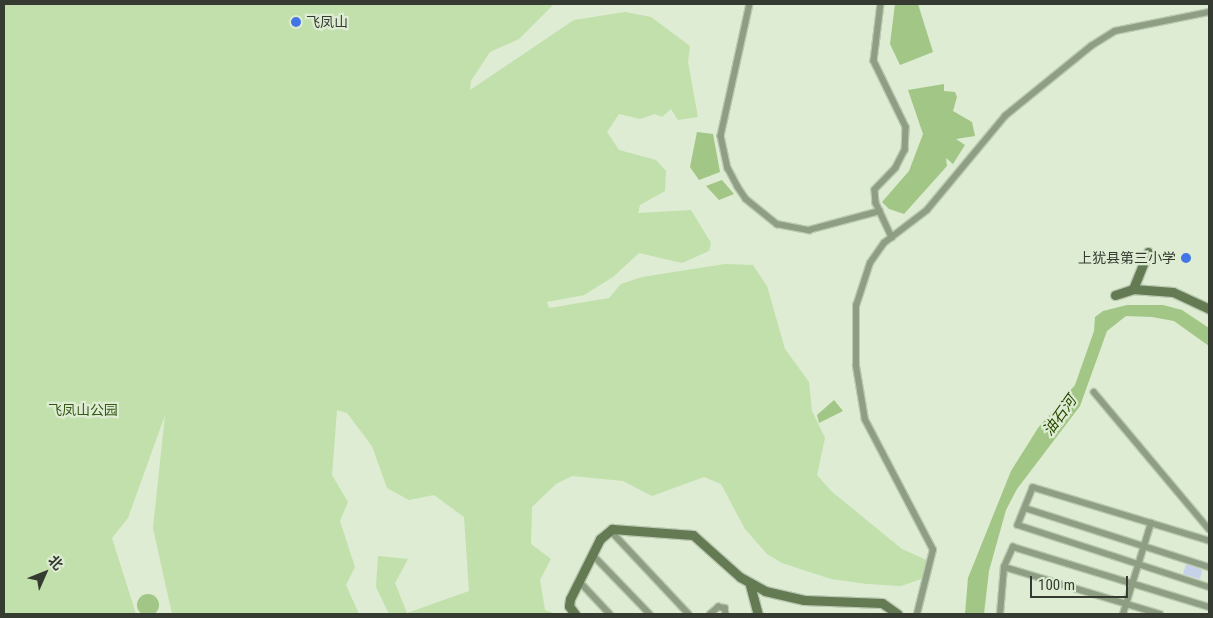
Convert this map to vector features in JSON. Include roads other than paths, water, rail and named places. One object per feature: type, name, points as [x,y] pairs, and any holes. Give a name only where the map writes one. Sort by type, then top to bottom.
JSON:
[{"type":"street","points":[[750,4],[721,136],[728,168],[738,187],[746,199],[777,224],[809,230],[880,211]]},
{"type":"street","points":[[881,4],[874,61],[906,127],[905,150],[896,168],[875,190],[880,211],[892,237]]},
{"type":"street","points":[[917,614],[933,550],[865,420],[856,366],[856,306],[870,263],[892,237],[927,210],[1005,116],[1091,46],[1116,31],[1209,12]]},
{"type":"street","points":[[1133,288],[1148,252]]},
{"type":"street","points":[[1115,295],[1133,288],[1186,295],[1209,309]]},
{"type":"street","points":[[1094,392],[1209,528]]},
{"type":"street","points":[[1209,541],[1034,488],[1018,525],[1209,587]]},
{"type":"street","points":[[1025,508],[1209,567]]},
{"type":"street","points":[[1123,614],[1151,523]]},
{"type":"street","points":[[610,530],[689,614]]},
{"type":"street","points":[[576,614],[569,606],[570,599],[600,539],[610,530],[692,536],[750,586],[804,600],[882,602],[898,614]]},
{"type":"street","points":[[1000,614],[1004,567],[1013,547],[1133,582],[1209,607]]},
{"type":"street","points":[[593,555],[650,614]]},
{"type":"street","points":[[1004,567],[1160,614]]},
{"type":"street","points":[[580,582],[610,614]]},
{"type":"street","points":[[750,586],[758,614]]},
{"type":"street","points":[[710,614],[718,607],[725,608],[726,614]]},
{"type":"water","points":[[895,4],[918,4],[933,52],[900,65],[890,44]]},
{"type":"water","points":[[944,84],[944,91],[955,92],[957,97],[953,111],[972,122],[975,136],[956,139],[965,145],[953,164],[946,158],[947,166],[904,214],[889,209],[882,202],[909,171],[923,134],[908,90]]},
{"type":"water","points":[[697,132],[713,134],[720,172],[699,180],[690,167]]},
{"type":"water","points":[[722,180],[734,194],[719,200],[706,186]]},
{"type":"water","name":"油石河","points":[[1127,305],[1163,305],[1182,310],[1209,328],[1209,346],[1174,321],[1152,317],[1126,316],[1107,331],[1080,406],[1017,489],[1006,510],[989,571],[984,614],[965,614],[968,578],[1011,471],[1038,428],[1075,385],[1094,331],[1095,317],[1103,311]]},
{"type":"water","points":[[834,400],[843,411],[819,423],[817,415]]},
{"type":"water","points":[[148,594],[156,597],[159,605],[156,613],[148,616],[140,613],[137,605],[140,597]]},
{"type":"place","name":"飞凤山","points":[[296,22]]},
{"type":"place","name":"上犹县第三小学","points":[[1186,258]]},
{"type":"park label","name":"飞凤山公园","points":[[83,410]]}]
